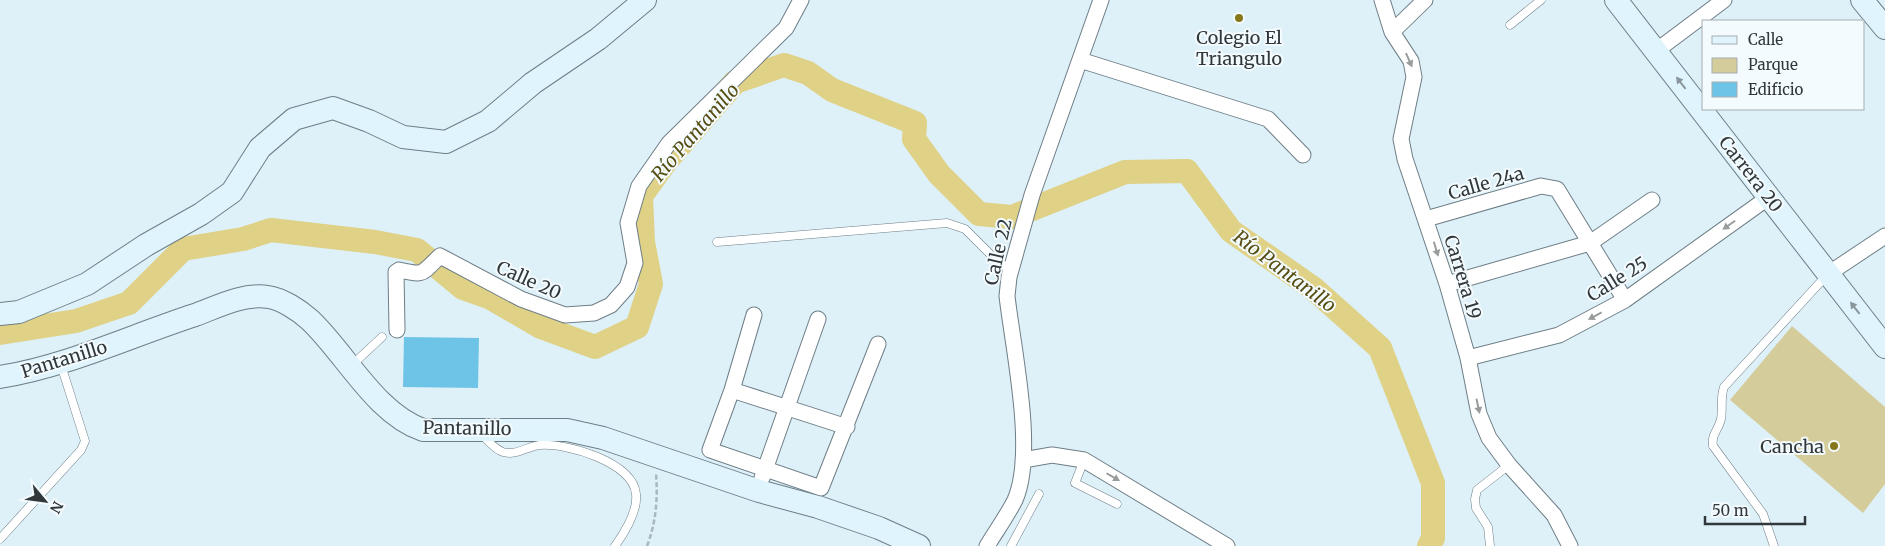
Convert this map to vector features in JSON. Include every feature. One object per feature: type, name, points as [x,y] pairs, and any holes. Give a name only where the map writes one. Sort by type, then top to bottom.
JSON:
[{"type":"main road","name":"Carrera 20","points":[[1616,0],[1885,347]]},
{"type":"main road","points":[[1862,0],[1885,28]]},
{"type":"main road","points":[[0,314],[19,312],[87,284],[146,245],[201,214],[232,192],[260,148],[294,120],[334,108],[369,121],[403,137],[446,142],[488,121],[533,83],[598,39],[644,2]]},
{"type":"main road","name":"Pantanillo","points":[[0,377],[61,364],[140,333],[247,297],[268,297],[291,306],[311,321],[390,409],[412,426],[423,430],[476,428],[567,430],[603,438],[655,456],[762,480],[818,507],[878,528],[919,546]]},
{"type":"street","name":"Calle 20","points":[[397,330],[396,272],[399,270],[415,275],[421,273],[440,256],[521,299],[565,315],[594,313],[611,306],[627,287],[635,263],[628,223],[639,186],[669,143],[786,28],[801,0]]},
{"type":"street","name":"Calle 22","points":[[987,546],[1015,500],[1023,460],[1025,438],[1007,296],[1011,271],[1032,195],[1101,0]]},
{"type":"street","name":"Carrera 19","points":[[1382,0],[1392,32],[1411,61],[1414,77],[1401,140],[1405,159],[1447,284],[1468,358],[1479,414],[1489,438],[1509,465],[1554,515],[1570,546]]},
{"type":"street","points":[[1392,32],[1425,0]]},
{"type":"street","points":[[1656,51],[1724,0]]},
{"type":"street","points":[[1080,60],[1268,119],[1303,154]]},
{"type":"street","name":"Calle 24a","points":[[1426,219],[1541,186],[1557,189],[1590,243]]},
{"type":"street","name":"Calle 25","points":[[1468,358],[1559,335],[1625,300],[1769,197]]},
{"type":"street","points":[[1447,284],[1590,243],[1652,200]]},
{"type":"street","points":[[1828,274],[1885,236]]},
{"type":"street","points":[[1590,243],[1625,300]]},
{"type":"street","points":[[754,315],[732,390],[710,450],[762,480],[821,488],[847,427],[878,344]]},
{"type":"street","points":[[762,480],[818,319]]},
{"type":"street","points":[[732,390],[847,427]]},
{"type":"street","points":[[1025,438],[1052,455]]},
{"type":"street","points":[[1023,460],[1052,455],[1084,460],[1226,546]]},
{"type":"lane","points":[[1510,25],[1541,0]]},
{"type":"lane","points":[[717,242],[947,222],[965,230],[993,257],[1011,271]]},
{"type":"lane","points":[[1774,546],[1763,514],[1713,446],[1712,439],[1721,419],[1721,395],[1724,387],[1828,274]]},
{"type":"lane","points":[[351,367],[382,337]]},
{"type":"lane","points":[[0,539],[81,450],[85,441],[61,364]]},
{"type":"lane","points":[[476,428],[497,449],[504,452],[512,453],[539,445],[557,446],[589,454],[617,466],[629,479],[636,492],[636,506],[615,546]]},
{"type":"lane","points":[[1084,460],[1075,483],[1117,504]]},
{"type":"lane","points":[[1490,546],[1488,527],[1476,508],[1474,498],[1477,490],[1509,465]]},
{"type":"lane","points":[[1011,546],[1039,494]]},
{"type":"path","points":[[647,546],[652,535],[658,496],[655,456]]},
{"type":"green space","name":"Cancha","points":[[1792,326],[1885,407],[1885,484],[1863,513],[1730,400]]},
{"type":"building","points":[[404,337],[479,338],[478,388],[403,387]]},
{"type":"waterway","name":"Río Pantanillo","points":[[0,333],[76,321],[129,303],[183,249],[243,239],[271,230],[375,242],[417,250],[463,288],[491,298],[541,327],[595,347],[637,327],[651,284],[643,242],[641,196],[667,160],[735,82],[784,65],[808,73],[832,90],[915,123],[914,139],[939,174],[979,214],[1012,217],[1125,172],[1187,171],[1231,231],[1313,288],[1380,348],[1433,483],[1433,538],[1429,546]]},
{"type":"place","name":"Colegio El Triangulo","points":[[1239,18]]},
{"type":"place","name":"Cancha","points":[[1834,446]]}]
